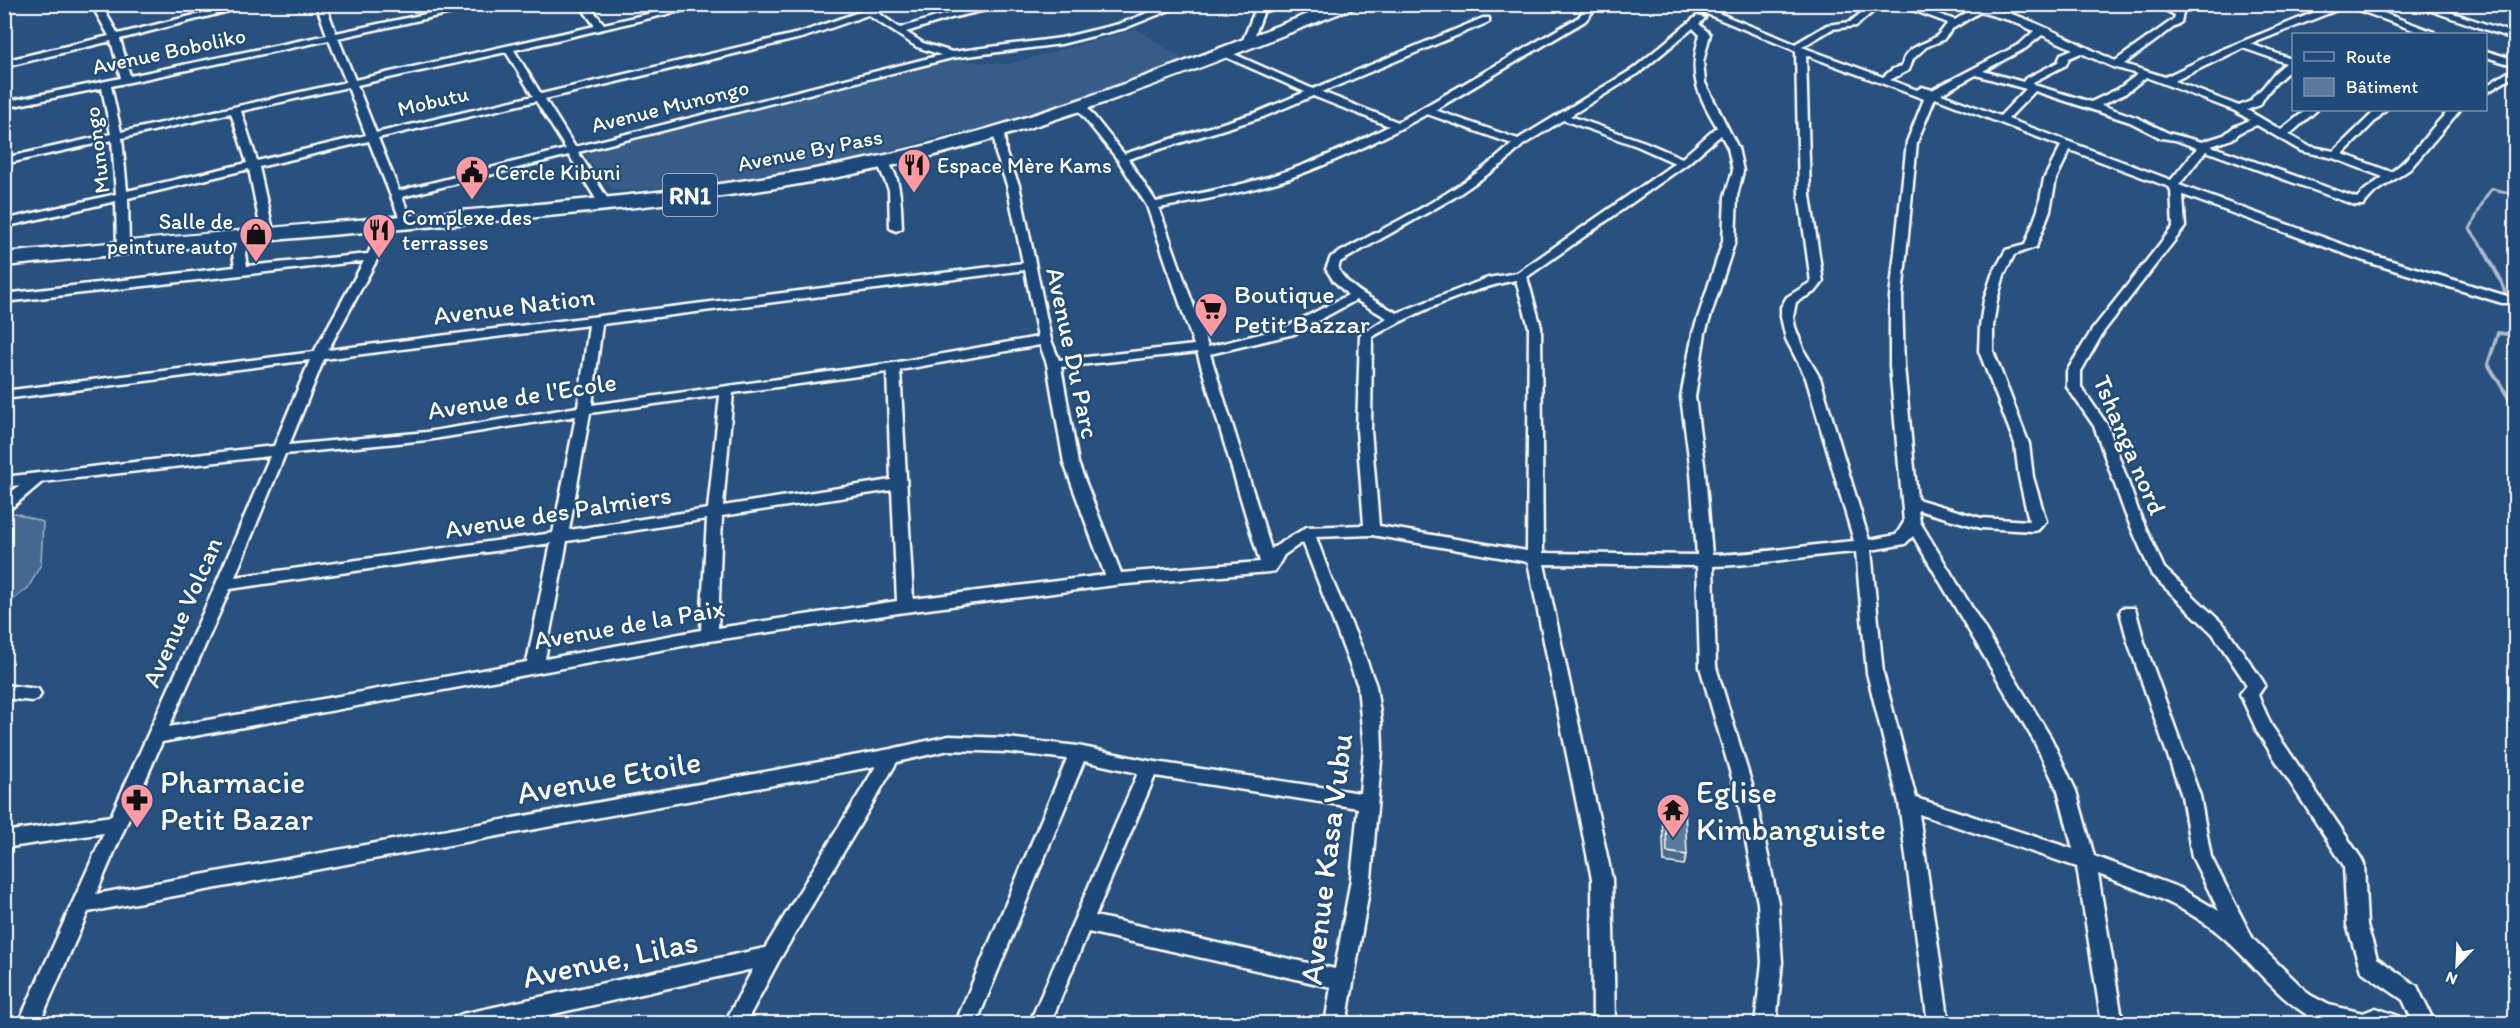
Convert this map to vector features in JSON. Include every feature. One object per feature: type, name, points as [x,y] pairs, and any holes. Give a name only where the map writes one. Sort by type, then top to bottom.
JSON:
[{"type":"highway","name":"Avenue By Pass","points":[[4,260],[605,204],[755,186],[882,162],[999,133],[1080,107],[1341,8]]},
{"type":"street","points":[[112,4],[99,9],[115,39],[127,81]]},
{"type":"street","points":[[4,64],[115,39],[252,4]]},
{"type":"street","points":[[320,4],[396,195],[396,223]]},
{"type":"street","name":"Avenue Boboliko","points":[[448,12],[466,4]]},
{"type":"street","name":"Avenue Boboliko","points":[[4,105],[488,4]]},
{"type":"street","points":[[584,4],[601,27]]},
{"type":"street","points":[[4,161],[706,4]]},
{"type":"street","points":[[858,4],[920,45],[952,55]]},
{"type":"street","points":[[899,32],[949,16],[1008,4]]},
{"type":"street","points":[[1158,4],[1177,6]]},
{"type":"street","points":[[1244,4],[1341,8]]},
{"type":"street","points":[[1153,206],[1270,181],[1304,169],[1400,126],[1582,19],[1590,9],[1577,4]]},
{"type":"street","points":[[1687,4],[1930,98],[1912,142],[1896,297],[1897,366],[1912,522],[2043,738],[2067,791],[2086,861],[2113,1023]]},
{"type":"street","points":[[1697,4],[1800,47],[1888,77],[2365,257],[2506,300]]},
{"type":"street","points":[[1800,47],[1830,27],[1853,24],[1878,4]]},
{"type":"street","points":[[1900,4],[1956,22]]},
{"type":"street","points":[[1964,4],[2015,19],[2116,65],[2145,73],[2239,109],[2305,149],[2336,155],[2390,176]]},
{"type":"street","points":[[2116,65],[2178,20],[2180,14],[2158,4]]},
{"type":"street","points":[[2166,81],[2181,72],[2208,63],[2224,52],[2344,4]]},
{"type":"street","points":[[2350,4],[2428,33]]},
{"type":"street","points":[[2415,4],[2516,38]]},
{"type":"street","name":"Avenue Munongo","points":[[396,195],[952,55],[1061,40],[1122,26],[1177,6]]},
{"type":"street","points":[[1246,45],[1262,6]]},
{"type":"street","points":[[1888,77],[1906,68],[1908,58],[1926,43],[1940,38],[1946,29],[1980,8]]},
{"type":"street","name":"Mobutu","points":[[4,224],[813,32],[868,12]]},
{"type":"street","points":[[1396,318],[1357,295],[1336,277],[1332,269],[1335,260],[1451,195],[1500,161],[1519,143],[1636,71],[1707,12]]},
{"type":"street","points":[[1122,158],[1214,131],[1315,93],[1486,20]]},
{"type":"street","points":[[1694,24],[1705,34],[1697,56],[1699,87],[1733,148],[1738,171],[1731,196],[1729,242],[1699,333],[1688,397],[1698,472],[1705,561],[1708,667],[1746,795],[1768,903],[1772,962],[1765,1023]]},
{"type":"street","points":[[1933,94],[2023,46],[2040,31]]},
{"type":"street","points":[[2244,45],[2292,63]]},
{"type":"street","points":[[1800,47],[1802,176],[1807,244],[1817,285],[1792,299],[1787,306],[1786,317],[1804,366],[1813,378],[1863,546],[1875,673],[1908,803],[1939,1023]]},
{"type":"street","points":[[508,48],[605,204]]},
{"type":"street","points":[[2001,120],[2029,93],[2028,81],[2063,63],[2064,56],[2080,50]]},
{"type":"street","points":[[1224,53],[1315,93],[1400,126]]},
{"type":"street","points":[[2487,54],[2516,63]]},
{"type":"street","points":[[2239,109],[2256,103],[2258,96],[2270,86],[2272,79],[2292,64]]},
{"type":"street","points":[[2487,89],[2516,70]]},
{"type":"street","points":[[1975,72],[2030,86],[2091,106],[2161,130],[2165,136],[2203,147],[2360,203],[2368,192],[2406,167],[2454,111]]},
{"type":"street","points":[[2091,106],[2122,91],[2145,73]]},
{"type":"street","name":"Munongo","points":[[106,85],[117,135],[123,248]]},
{"type":"street","points":[[1080,107],[1122,158],[1153,206],[1203,350],[1269,567]]},
{"type":"street","points":[[235,109],[253,164],[268,235]]},
{"type":"street","points":[[1426,110],[1519,143]]},
{"type":"street","points":[[2283,134],[2311,111]]},
{"type":"street","points":[[2336,155],[2380,111]]},
{"type":"street","points":[[1563,117],[1641,144],[1683,162]]},
{"type":"street","points":[[2175,187],[2203,147],[2257,122]]},
{"type":"street","points":[[1372,530],[1364,430],[1365,339],[1369,331],[1396,318],[1492,281],[1521,276],[1683,162],[1723,128]]},
{"type":"street","name":"Avenue Du Parc","points":[[999,133],[1000,154],[1013,185],[1046,340],[1054,364],[1071,463],[1115,579]]},
{"type":"street","points":[[1910,502],[1981,523],[2032,526],[2038,521],[2026,477],[2022,444],[1986,351],[1985,341],[1993,286],[2010,253],[2031,247],[2044,210],[2049,179],[2067,145]]},
{"type":"street","points":[[882,162],[895,190],[896,228]]},
{"type":"street","name":"Tshanga nord","points":[[2175,187],[2180,227],[2098,330],[2074,371],[2074,387],[2101,426],[2132,513],[2158,572],[2219,630],[2256,685],[2249,694],[2264,728],[2355,864],[2357,925],[2368,964],[2410,993],[2425,1023]]},
{"type":"street","name":"Avenue Volcan","points":[[28,1023],[224,584],[319,355],[372,257],[396,223]]},
{"type":"street","points":[[241,270],[239,254],[244,237]]},
{"type":"street","points":[[4,298],[372,257]]},
{"type":"street","name":"Avenue Nation","points":[[4,395],[1030,266]]},
{"type":"street","points":[[1521,276],[1535,327],[1535,558],[1602,879],[1604,1023]]},
{"type":"street","points":[[1054,364],[1203,350],[1247,343],[1289,331],[1357,295]]},
{"type":"street","points":[[535,666],[584,410],[596,320]]},
{"type":"street","name":"Avenue de l'Ecole","points":[[4,482],[279,450],[427,436],[584,410],[893,367],[1046,340]]},
{"type":"street","points":[[893,367],[905,606]]},
{"type":"street","points":[[709,635],[715,513],[727,390]]},
{"type":"street","points":[[4,506],[38,478]]},
{"type":"street","name":"Avenue des Palmiers","points":[[224,584],[442,555],[899,484]]},
{"type":"street","points":[[1269,567],[1278,550],[1308,532],[1372,530],[1535,558],[1705,561],[1754,560],[1805,550],[1863,546],[1900,540],[1905,536],[1912,522]]},
{"type":"street","name":"Avenue Kasa Vubu","points":[[1308,532],[1323,578],[1355,651],[1367,686],[1374,749],[1360,879],[1335,1023]]},
{"type":"street","name":"Avenue de la Paix","points":[[154,737],[709,635],[905,606],[1115,579],[1269,567]]},
{"type":"street","points":[[2128,612],[2136,642],[2191,796],[2202,857],[2247,946]]},
{"type":"street","points":[[4,691],[32,694]]},
{"type":"street","name":"Avenue Etoile","points":[[81,905],[891,756],[950,743],[1007,745],[1078,753],[1149,768],[1368,802]]},
{"type":"street","points":[[964,1023],[982,988],[1078,753]]},
{"type":"street","points":[[734,1023],[771,956],[891,756]]},
{"type":"street","points":[[1039,1023],[1149,768]]},
{"type":"street","points":[[1908,803],[2086,861],[2173,894],[2214,918],[2247,946],[2303,1002],[2326,1014],[2363,1023],[2376,1018],[2394,1023]]},
{"type":"street","points":[[4,840],[116,823]]},
{"type":"street","points":[[1083,922],[1344,981]]},
{"type":"street","name":"Avenue, Lilas","points":[[462,1023],[771,956]]},
{"type":"shaded area","points":[[1137,29],[1188,63],[983,131],[952,133],[872,156],[827,165],[805,173],[783,173],[746,180],[622,191],[612,189],[584,153],[907,71],[956,61],[1009,64]]},
{"type":"shaded area","points":[[15,513],[43,522],[41,564],[28,588],[5,606],[5,514]]},
{"type":"building","name":"Eglise Kimbanguiste","points":[[1665,804],[1685,807],[1687,855],[1667,852]]},
{"type":"waterway","points":[[2485,251],[2470,229],[2483,202],[2492,189],[2516,194]]},
{"type":"waterway","points":[[2484,249],[2502,283],[2516,323]]},
{"type":"waterway","points":[[2516,335],[2498,333],[2488,364],[2516,410]]},
{"type":"waterway","points":[[2516,488],[2513,497],[2516,517]]},
{"type":"place","name":"Espace Mère Kams","points":[[914,194]]},
{"type":"place","name":"Cercle Kibuni","points":[[472,201]]},
{"type":"place","name":"Complexe des terrasses","points":[[379,259]]},
{"type":"place","name":"Salle de peinture auto","points":[[256,263]]},
{"type":"place","name":"Boutique Petit Bazzar","points":[[1211,338]]},
{"type":"place","name":"Pharmacie Petit Bazar","points":[[137,829]]},
{"type":"place","name":"Eglise Kimbanguiste","points":[[1673,839]]}]
